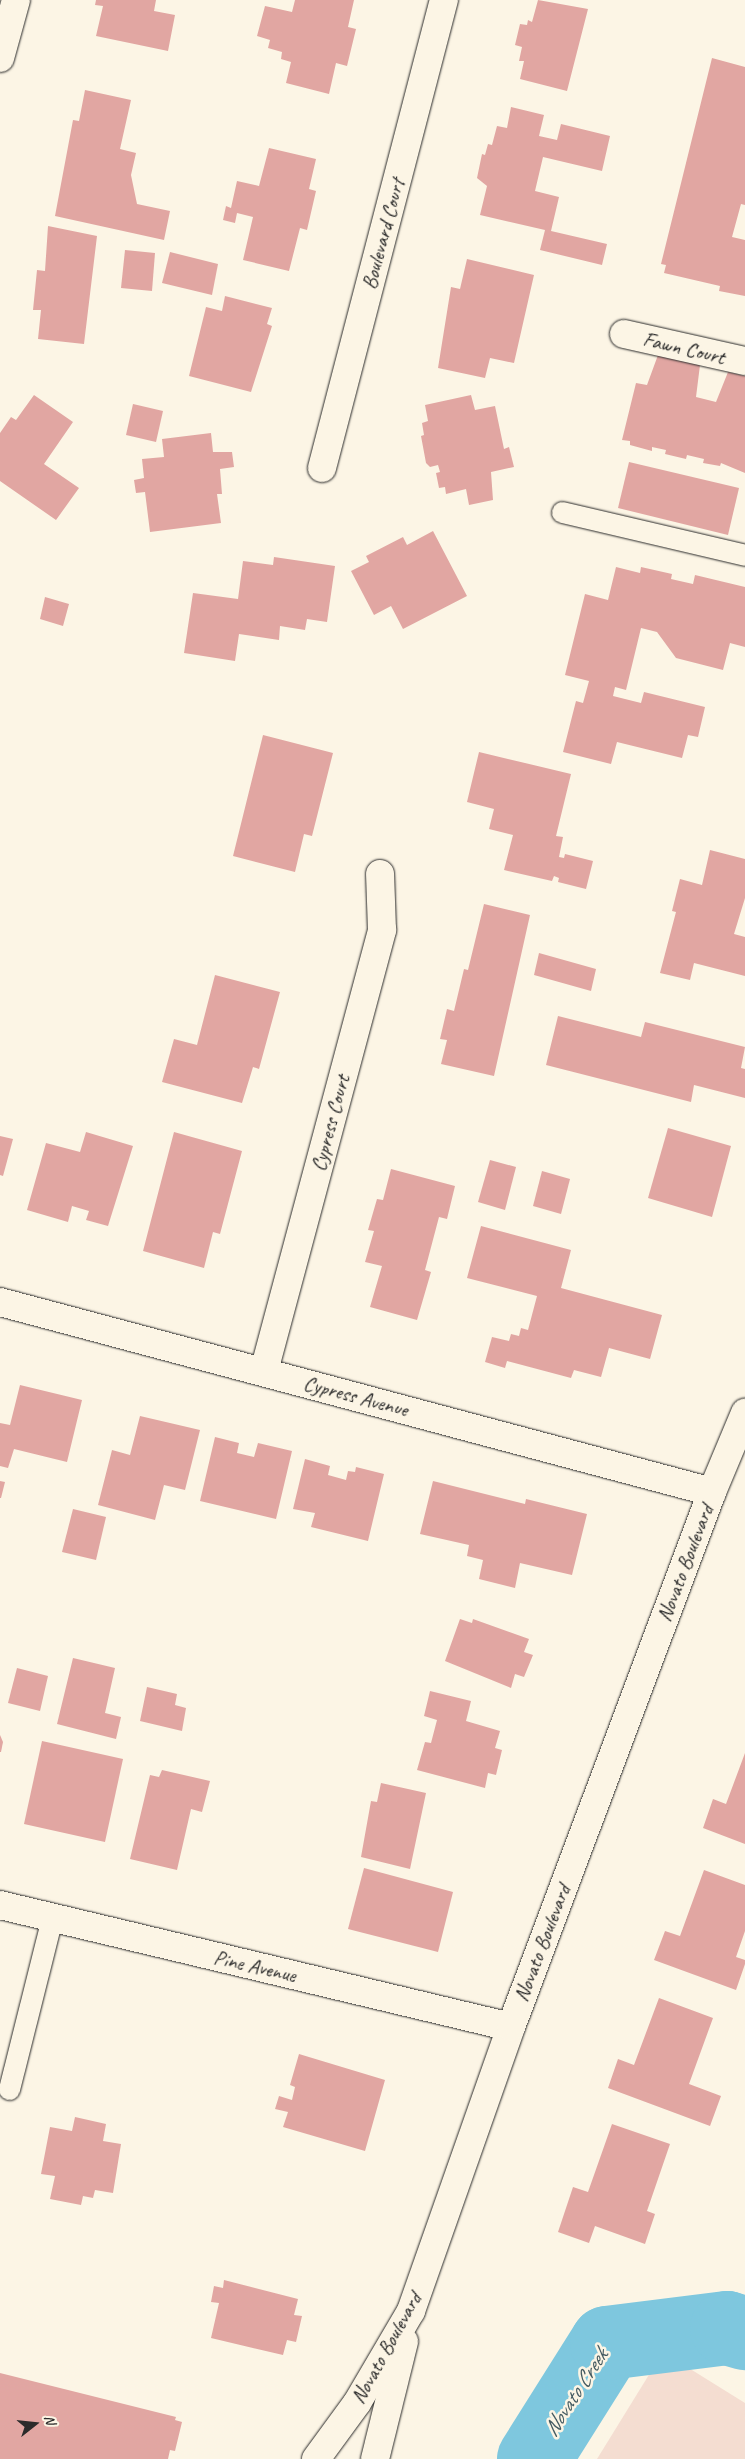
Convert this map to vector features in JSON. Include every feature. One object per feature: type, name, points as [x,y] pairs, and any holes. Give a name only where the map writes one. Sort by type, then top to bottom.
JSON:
[{"type":"street","points":[[0,58],[16,0]]},
{"type":"street","name":"Boulevard Court","points":[[322,468],[444,0]]},
{"type":"street","name":"Fawn Court","points":[[624,334],[745,361]]},
{"type":"street","name":"Cypress Court","points":[[264,1371],[382,930],[380,874]]},
{"type":"street","name":"Cypress Avenue","points":[[0,1302],[712,1492]]},
{"type":"street","name":"Novato Boulevard","points":[[316,2459],[357,2403],[411,2311],[511,2027],[712,1492],[745,1413]]},
{"type":"street","name":"Pine Avenue","points":[[0,1905],[511,2027]]},
{"type":"street","points":[[375,2459],[411,2311]]},
{"type":"lane","points":[[562,512],[745,555]]},
{"type":"lane","points":[[9,2089],[52,1918]]},
{"type":"shaded area","points":[[663,2352],[745,2403],[745,2459],[597,2459]]},
{"type":"building","points":[[96,0],[156,0],[154,11],[175,15],[168,51],[96,36],[103,6],[95,5]]},
{"type":"building","points":[[295,0],[354,0],[348,27],[356,29],[347,66],[336,63],[329,94],[286,83],[291,62],[281,59],[282,52],[268,48],[270,40],[257,36],[265,6],[292,12]]},
{"type":"building","points":[[538,0],[588,9],[567,91],[520,79],[524,61],[519,61],[522,47],[515,45],[520,24],[527,25],[528,20],[532,22]]},
{"type":"building","points":[[712,58],[745,67],[745,205],[741,204],[732,237],[745,240],[745,296],[719,291],[720,286],[664,273],[666,265],[661,264]]},
{"type":"building","points":[[85,90],[131,100],[120,149],[136,153],[131,175],[137,204],[170,211],[164,240],[55,216],[73,120],[79,121]]},
{"type":"building","points":[[511,107],[544,115],[539,136],[557,140],[561,124],[610,136],[602,171],[543,157],[535,191],[559,197],[551,231],[607,244],[602,265],[540,250],[545,230],[480,215],[487,186],[477,178],[482,154],[485,155],[488,144],[492,145],[497,126],[507,128]]},
{"type":"building","points":[[269,148],[316,159],[309,189],[316,191],[307,230],[300,228],[289,271],[243,260],[253,217],[237,213],[235,223],[223,220],[226,206],[231,208],[237,181],[259,186]]},
{"type":"building","points":[[48,226],[97,236],[84,344],[38,339],[41,310],[33,310],[37,270],[45,271]]},
{"type":"building","points":[[125,250],[155,253],[152,291],[121,288]]},
{"type":"building","points":[[170,252],[218,264],[212,295],[162,283]]},
{"type":"building","points":[[467,259],[534,275],[514,363],[490,358],[485,378],[438,368],[451,287],[460,289]]},
{"type":"building","points":[[225,296],[272,308],[267,324],[272,326],[251,392],[189,376],[206,307],[222,311]]},
{"type":"building","points":[[658,355],[700,365],[696,397],[716,402],[728,372],[745,376],[745,473],[721,463],[720,466],[703,463],[704,459],[687,455],[686,459],[665,454],[666,450],[652,447],[652,451],[630,445],[630,441],[622,440],[636,383],[647,385]]},
{"type":"building","points":[[34,395],[73,422],[44,464],[79,488],[56,520],[0,481],[0,433],[11,417],[16,420]]},
{"type":"building","points":[[471,395],[475,410],[495,406],[504,449],[509,447],[514,467],[491,472],[493,500],[469,505],[466,489],[446,494],[445,487],[439,488],[436,473],[440,472],[438,465],[430,467],[426,463],[421,436],[424,435],[422,423],[428,421],[425,405]]},
{"type":"building","points":[[133,404],[163,411],[156,442],[126,435]]},
{"type":"building","points":[[211,433],[213,452],[232,452],[234,467],[220,469],[222,494],[217,494],[221,523],[150,532],[145,492],[136,493],[134,480],[144,478],[142,459],[164,457],[162,439]]},
{"type":"building","points":[[629,462],[739,488],[728,535],[618,508]]},
{"type":"building","points":[[433,531],[467,596],[403,629],[391,606],[374,615],[351,571],[369,562],[366,556],[403,537],[407,545]]},
{"type":"building","points":[[274,557],[335,566],[327,622],[307,619],[305,630],[280,626],[279,640],[239,634],[235,661],[184,653],[193,593],[238,599],[243,561],[273,565]]},
{"type":"building","points":[[616,567],[640,573],[641,567],[672,574],[671,579],[693,584],[695,575],[745,587],[745,647],[730,643],[723,670],[676,658],[657,632],[641,628],[626,690],[615,687],[613,696],[641,703],[644,692],[705,707],[698,737],[688,735],[682,758],[617,742],[611,764],[563,752],[576,701],[583,703],[589,681],[565,675],[585,594],[608,600]]},
{"type":"building","points":[[45,597],[69,604],[63,626],[40,619]]},
{"type":"building","points":[[263,735],[333,753],[312,836],[304,834],[295,872],[233,856]]},
{"type":"building","points":[[479,752],[571,774],[556,836],[563,837],[559,857],[564,858],[565,854],[593,861],[586,889],[558,882],[559,878],[554,876],[552,881],[504,870],[513,835],[489,829],[494,809],[467,802]]},
{"type":"building","points":[[710,850],[745,859],[745,898],[734,934],[745,937],[745,976],[694,963],[690,980],[660,973],[676,912],[672,911],[680,879],[702,885]]},
{"type":"building","points":[[484,904],[530,915],[494,1076],[441,1064],[447,1040],[440,1039],[447,1009],[454,1011],[464,969],[468,970]]},
{"type":"building","points":[[539,953],[596,969],[591,991],[534,975]]},
{"type":"building","points":[[215,975],[280,992],[259,1069],[253,1067],[242,1103],[162,1082],[174,1039],[197,1045]]},
{"type":"building","points":[[558,1016],[641,1037],[645,1022],[745,1047],[741,1068],[745,1069],[745,1098],[694,1085],[691,1102],[546,1065]]},
{"type":"building","points":[[668,1128],[731,1146],[712,1217],[648,1198]]},
{"type":"building","points":[[86,1132],[133,1146],[108,1226],[86,1220],[89,1211],[72,1206],[68,1222],[27,1210],[46,1143],[80,1152]]},
{"type":"building","points":[[174,1132],[242,1151],[220,1234],[213,1232],[204,1268],[143,1251]]},
{"type":"building","points":[[0,1136],[13,1139],[3,1176],[0,1175]]},
{"type":"building","points":[[490,1160],[516,1167],[505,1210],[478,1202]]},
{"type":"building","points":[[391,1169],[455,1186],[447,1219],[439,1217],[425,1270],[431,1272],[417,1320],[370,1307],[382,1266],[365,1262],[374,1231],[368,1230],[377,1199],[383,1200]]},
{"type":"building","points":[[542,1171],[570,1179],[561,1214],[533,1206]]},
{"type":"building","points":[[481,1226],[571,1250],[561,1288],[662,1315],[650,1359],[609,1348],[601,1377],[574,1370],[571,1378],[507,1361],[505,1368],[485,1362],[492,1337],[509,1341],[511,1334],[519,1336],[521,1328],[528,1330],[537,1296],[467,1278]]},
{"type":"building","points":[[20,1385],[82,1400],[67,1462],[14,1449],[8,1468],[0,1466],[0,1423],[10,1425]]},
{"type":"building","points":[[140,1416],[200,1430],[185,1490],[164,1485],[155,1520],[98,1505],[112,1450],[130,1455]]},
{"type":"building","points":[[215,1437],[239,1443],[237,1453],[254,1457],[258,1443],[292,1451],[276,1519],[200,1501]]},
{"type":"building","points":[[305,1459],[330,1466],[328,1475],[346,1480],[348,1471],[355,1472],[356,1467],[384,1474],[368,1541],[311,1527],[315,1513],[293,1509]]},
{"type":"building","points":[[0,1481],[5,1482],[1,1498],[0,1498]]},
{"type":"building","points":[[433,1481],[525,1504],[526,1499],[587,1514],[572,1575],[520,1563],[515,1588],[479,1579],[483,1560],[467,1556],[469,1545],[420,1534]]},
{"type":"building","points":[[73,1509],[106,1517],[96,1560],[62,1552]]},
{"type":"building","points":[[460,1619],[472,1623],[473,1619],[529,1639],[524,1652],[533,1655],[524,1677],[515,1674],[511,1688],[445,1661]]},
{"type":"building","points":[[73,1658],[115,1668],[105,1713],[121,1717],[116,1739],[57,1724]]},
{"type":"building","points":[[17,1668],[48,1676],[40,1711],[8,1703]]},
{"type":"building","points":[[147,1687],[177,1694],[175,1705],[186,1708],[182,1731],[140,1721]]},
{"type":"building","points":[[430,1691],[471,1701],[466,1721],[500,1731],[495,1748],[502,1750],[496,1775],[488,1773],[485,1788],[417,1770],[425,1742],[431,1743],[437,1720],[424,1716]]},
{"type":"building","points":[[0,1735],[3,1742],[1,1752],[0,1752]]},
{"type":"building","points":[[42,1741],[123,1759],[105,1842],[24,1824]]},
{"type":"building","points":[[745,1753],[745,1844],[703,1828],[713,1799],[726,1804]]},
{"type":"building","points":[[162,1770],[210,1781],[202,1812],[191,1809],[177,1870],[130,1859],[150,1775],[159,1777]]},
{"type":"building","points":[[381,1783],[426,1793],[410,1869],[361,1857],[371,1801],[377,1802]]},
{"type":"building","points":[[364,1868],[453,1892],[438,1952],[348,1929]]},
{"type":"building","points":[[704,1870],[745,1885],[745,1931],[736,1957],[745,1960],[745,1964],[736,1990],[654,1960],[665,1931],[680,1936]]},
{"type":"building","points":[[659,1998],[713,2018],[689,2084],[721,2096],[710,2126],[608,2088],[618,2059],[634,2065]]},
{"type":"building","points":[[299,2054],[385,2080],[365,2151],[283,2127],[288,2112],[275,2109],[279,2096],[292,2100],[295,2087],[290,2085]]},
{"type":"building","points":[[75,2117],[106,2124],[103,2141],[121,2144],[113,2193],[95,2190],[93,2198],[83,2196],[81,2205],[50,2199],[55,2176],[41,2174],[50,2127],[72,2131]]},
{"type":"building","points":[[612,2124],[670,2144],[647,2211],[655,2214],[645,2244],[595,2226],[589,2243],[558,2232],[573,2187],[588,2192]]},
{"type":"building","points":[[224,2280],[298,2299],[294,2315],[302,2316],[296,2342],[287,2340],[283,2355],[211,2338],[219,2303],[211,2302],[214,2286],[223,2288]]},
{"type":"building","points":[[0,2373],[176,2417],[175,2420],[182,2422],[175,2451],[170,2450],[168,2459],[0,2459]]},
{"type":"waterway","name":"Novato Creek","points":[[534,2459],[607,2343],[727,2328],[745,2333]]}]
